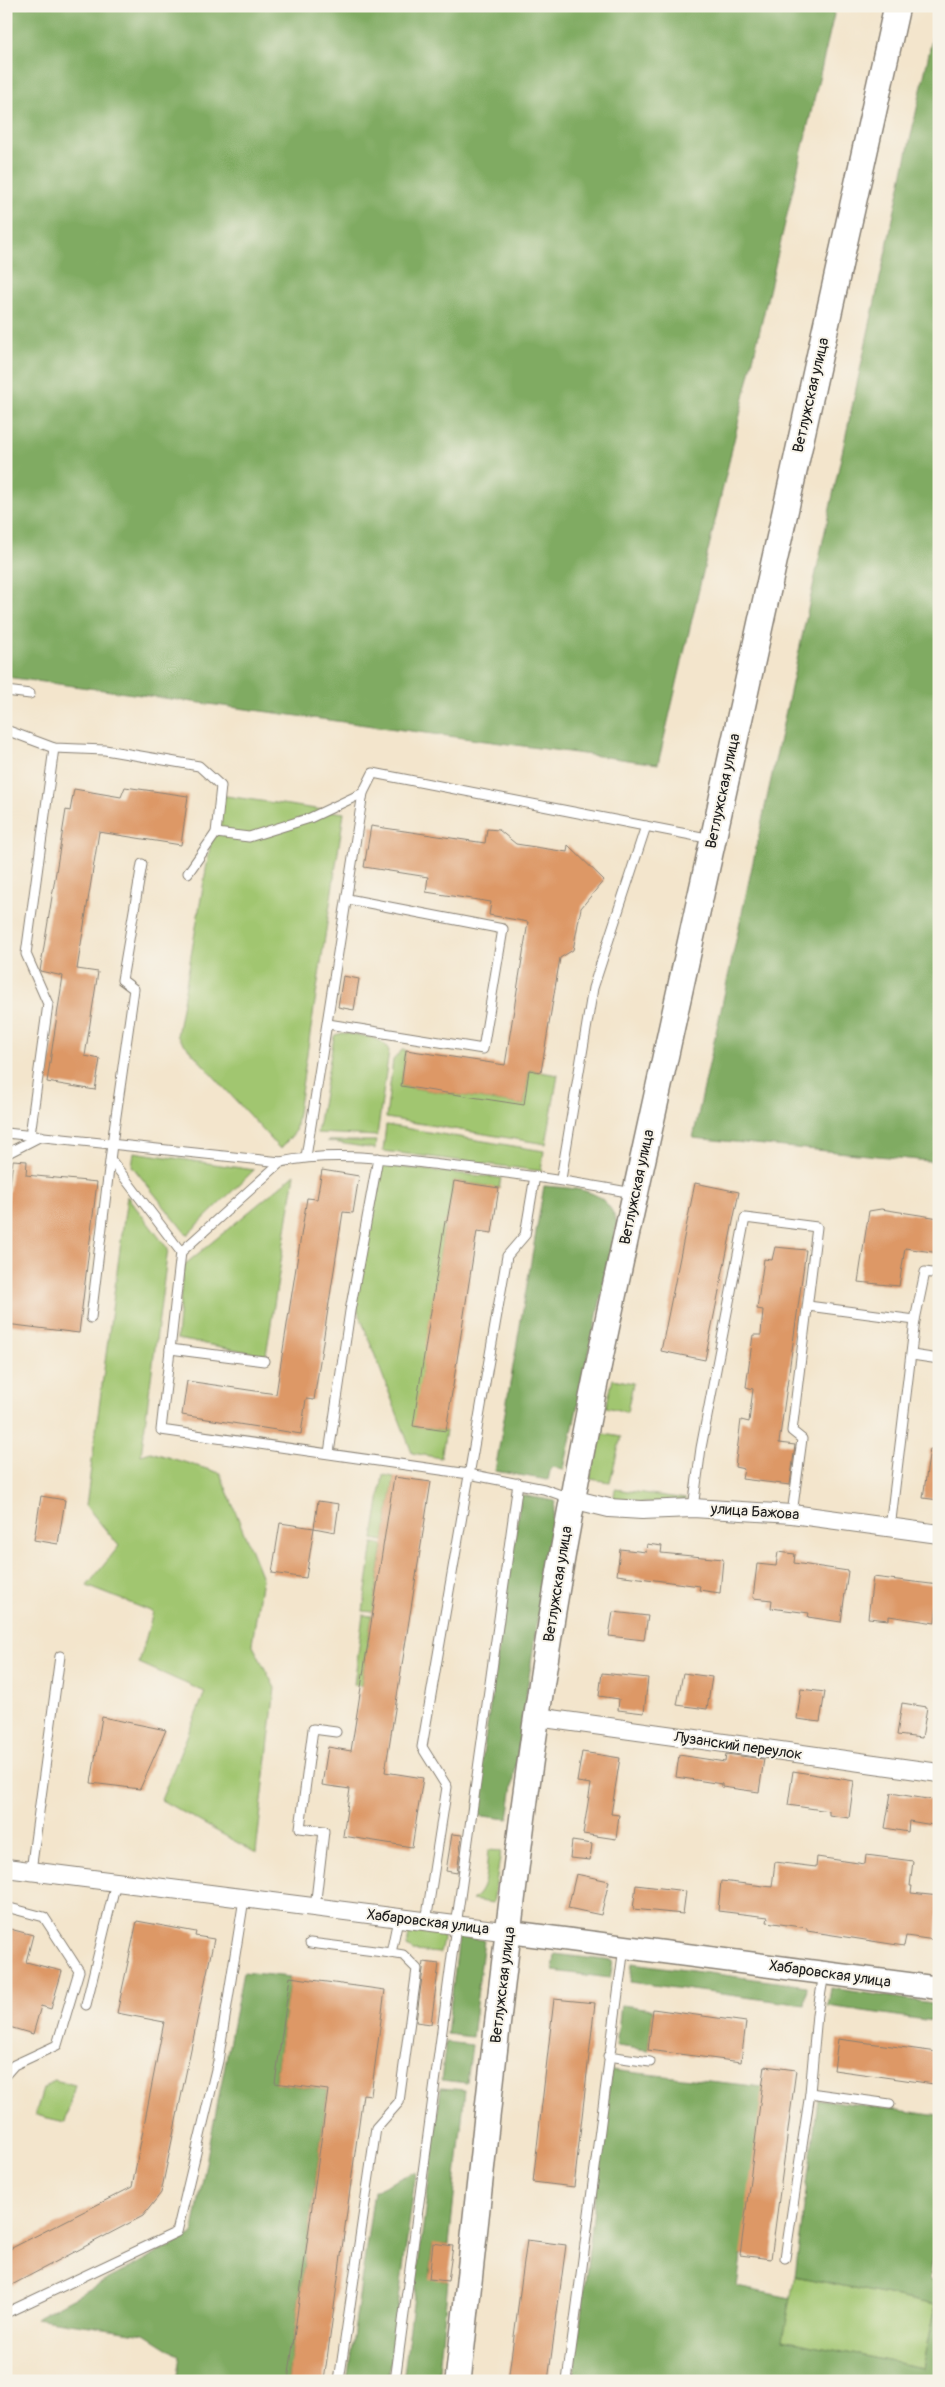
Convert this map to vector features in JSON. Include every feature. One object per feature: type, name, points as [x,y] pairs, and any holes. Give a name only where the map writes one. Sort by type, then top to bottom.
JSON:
[{"type":"main road","name":"Ветлужская улица","points":[[458,2381],[537,1717],[572,1499],[712,839],[898,6]]},
{"type":"street","name":"улица Бажова","points":[[572,1499],[609,1508],[642,1510],[693,1508],[792,1514],[939,1534]]},
{"type":"street","name":"Лузанский переулок","points":[[537,1717],[939,1773]]},
{"type":"street","name":"Хабаровская улица","points":[[6,1868],[939,1988]]},
{"type":"lane","points":[[6,691],[30,694]]},
{"type":"lane","points":[[6,730],[54,748],[105,750],[199,766],[222,786],[216,833],[188,872]]},
{"type":"lane","points":[[30,1135],[48,1004],[26,954],[54,748]]},
{"type":"lane","points":[[306,1157],[348,899],[363,793],[373,773],[712,839]]},
{"type":"lane","points":[[216,833],[249,836],[310,818],[363,793]]},
{"type":"lane","points":[[561,1179],[593,988],[646,826]]},
{"type":"lane","points":[[91,1318],[112,1144],[134,989],[122,980],[142,864]]},
{"type":"lane","points":[[328,1024],[483,1049],[503,929],[348,899]]},
{"type":"lane","points":[[6,1133],[281,1162],[306,1157],[378,1158],[561,1179],[636,1193]]},
{"type":"lane","points":[[6,1154],[41,1136]]},
{"type":"lane","points":[[329,1453],[350,1311],[378,1158]]},
{"type":"lane","points":[[111,1160],[181,1252]]},
{"type":"lane","points":[[281,1162],[181,1252],[161,1430],[469,1474],[518,1483],[572,1499]]},
{"type":"lane","points":[[426,1922],[447,1786],[422,1746],[507,1256],[525,1236],[535,1176]]},
{"type":"lane","points":[[693,1508],[702,1448],[745,1218],[817,1227],[792,1431],[802,1439],[792,1514]]},
{"type":"lane","points":[[892,1528],[892,1510],[915,1320],[925,1272],[939,1274]]},
{"type":"lane","points":[[808,1306],[915,1320]]},
{"type":"lane","points":[[170,1349],[264,1361]]},
{"type":"lane","points":[[912,1355],[939,1359]]},
{"type":"lane","points":[[395,2381],[518,1483]]},
{"type":"lane","points":[[31,1871],[60,1656]]},
{"type":"lane","points":[[315,1908],[324,1831],[300,1828],[313,1729],[336,1732]]},
{"type":"lane","points":[[86,2005],[116,1882]]},
{"type":"lane","points":[[6,2313],[177,2232],[218,2061],[244,1899]]},
{"type":"lane","points":[[6,1907],[44,1917],[78,1971],[57,2046],[14,2065],[6,2074]]},
{"type":"lane","points":[[392,1953],[398,1919]]},
{"type":"lane","points":[[310,1943],[403,1955],[417,1969],[399,2102],[376,2128],[339,2381]]},
{"type":"lane","points":[[567,2381],[608,2056],[624,1947]]},
{"type":"lane","points":[[785,2258],[810,2093],[816,2014],[824,1973]]},
{"type":"lane","points":[[608,2056],[650,2062]]},
{"type":"lane","points":[[810,2093],[890,2104]]},
{"type":"green space","points":[[6,6],[836,6],[658,764],[6,677]]},
{"type":"green space","points":[[939,7],[939,1162],[693,1138]]},
{"type":"green space","points":[[219,795],[344,813],[295,1132],[280,1149],[177,1036]]},
{"type":"green space","points":[[343,1033],[376,1039],[386,1046],[389,1051],[377,1136],[317,1133],[334,1037]]},
{"type":"green space","points":[[402,1050],[406,1050],[401,1086],[524,1105],[529,1070],[558,1075],[546,1144],[386,1118],[393,1060]]},
{"type":"green space","points":[[386,1125],[544,1151],[541,1171],[383,1151]]},
{"type":"green space","points":[[327,1141],[376,1141],[375,1149]]},
{"type":"green space","points":[[134,1152],[254,1170],[187,1235],[132,1166]]},
{"type":"green space","points":[[380,1165],[501,1178],[499,1188],[454,1181],[447,1221],[445,1221],[414,1426],[446,1431],[441,1458],[412,1453],[355,1303]]},
{"type":"green space","points":[[295,1174],[266,1355],[177,1339],[183,1266]]},
{"type":"green space","points":[[544,1186],[579,1190],[598,1196],[606,1202],[617,1223],[564,1469],[551,1467],[548,1480],[495,1471]]},
{"type":"green space","points":[[127,1196],[168,1249],[141,1455],[151,1452],[220,1473],[262,1578],[252,1644],[275,1688],[256,1853],[161,1800],[205,1692],[139,1663],[153,1612],[87,1586],[119,1546],[86,1506]]},
{"type":"green space","points":[[613,1379],[633,1383],[627,1412],[606,1407]]},
{"type":"green space","points":[[599,1433],[621,1437],[610,1482],[590,1479]]},
{"type":"green space","points":[[383,1475],[394,1477],[384,1541],[373,1539]]},
{"type":"green space","points":[[615,1489],[686,1499],[680,1503],[613,1503]]},
{"type":"green space","points":[[521,1495],[555,1501],[508,1819],[474,1815]]},
{"type":"green space","points":[[373,1543],[383,1545],[373,1612],[363,1611]]},
{"type":"green space","points":[[363,1615],[372,1616],[361,1686],[354,1685]]},
{"type":"green space","points":[[488,1850],[501,1851],[493,1903],[472,1900],[477,1896],[484,1884]]},
{"type":"green space","points":[[418,1928],[442,1933],[443,1939],[440,1953],[413,1951],[407,1947],[409,1933]]},
{"type":"green space","points":[[459,1937],[484,1940],[472,2037],[447,2034]]},
{"type":"green space","points":[[555,1954],[613,1961],[610,1978],[553,1971]]},
{"type":"green space","points":[[632,1963],[807,1986],[805,2005],[630,1982]]},
{"type":"green space","points":[[243,1972],[290,1977],[275,2083],[328,2090],[288,2381],[176,2381],[180,2356],[145,2334],[35,2318],[192,2235]]},
{"type":"green space","points":[[831,1988],[939,2004],[939,2022],[828,2006]]},
{"type":"green space","points":[[621,2005],[653,2009],[648,2050],[616,2046]]},
{"type":"green space","points":[[446,2042],[472,2045],[467,2083],[441,2080]]},
{"type":"green space","points":[[611,2070],[763,2087],[737,2287],[791,2298],[783,2340],[923,2368],[936,2305],[795,2276],[818,2099],[939,2116],[939,2215],[930,2279],[939,2281],[939,2381],[573,2381]]},
{"type":"green space","points":[[54,2080],[75,2085],[65,2122],[35,2115],[43,2089]]},
{"type":"green space","points":[[441,2088],[465,2090],[449,2245],[433,2244],[429,2278],[448,2281],[438,2381],[403,2381]]},
{"type":"green space","points":[[416,2171],[388,2381],[347,2381],[374,2191]]},
{"type":"green space","points":[[795,2276],[936,2305],[923,2368],[782,2340]]},
{"type":"building","points":[[125,787],[188,796],[181,845],[99,832],[77,969],[98,972],[85,1056],[100,1059],[95,1090],[47,1082],[63,976],[40,971],[66,810],[70,811],[74,789],[121,797]]},
{"type":"building","points":[[371,826],[485,843],[487,829],[499,830],[516,844],[567,852],[568,845],[604,880],[581,908],[573,950],[560,958],[541,1072],[529,1070],[524,1105],[401,1086],[406,1050],[505,1065],[528,922],[489,915],[491,902],[426,892],[428,877],[364,867]]},
{"type":"building","points":[[343,976],[359,979],[354,1010],[338,1007]]},
{"type":"building","points":[[13,1160],[27,1161],[26,1175],[97,1182],[79,1333],[6,1324],[6,1217]]},
{"type":"building","points":[[322,1170],[359,1176],[353,1213],[343,1212],[314,1400],[306,1399],[301,1434],[182,1415],[187,1381],[276,1394],[307,1198],[317,1199]]},
{"type":"building","points":[[454,1181],[499,1188],[492,1233],[477,1231],[446,1431],[413,1426],[445,1221],[447,1221]]},
{"type":"building","points":[[695,1183],[739,1192],[705,1360],[661,1351]]},
{"type":"building","points":[[881,1209],[939,1218],[939,1253],[905,1248],[899,1286],[858,1282],[869,1211]]},
{"type":"building","points":[[775,1247],[806,1250],[779,1443],[795,1445],[790,1485],[742,1479],[744,1469],[735,1467],[741,1420],[749,1422],[753,1389],[746,1387],[753,1335],[761,1335],[763,1310],[757,1309],[764,1259],[772,1260]]},
{"type":"building","points":[[930,1449],[939,1450],[939,1500],[923,1498]]},
{"type":"building","points":[[394,1477],[431,1482],[385,1772],[423,1778],[412,1847],[343,1836],[350,1789],[322,1785],[328,1747],[351,1751]]},
{"type":"building","points":[[41,1496],[65,1500],[58,1544],[34,1540]]},
{"type":"building","points":[[318,1501],[339,1504],[335,1532],[314,1528]]},
{"type":"building","points":[[280,1523],[314,1528],[306,1578],[272,1573]]},
{"type":"building","points":[[647,1544],[662,1546],[661,1553],[723,1559],[720,1593],[699,1590],[700,1586],[617,1575],[620,1549],[646,1552]]},
{"type":"building","points":[[778,1552],[795,1554],[794,1563],[848,1571],[841,1622],[808,1617],[809,1613],[771,1608],[772,1600],[753,1598],[757,1564],[776,1566]]},
{"type":"building","points":[[873,1577],[939,1585],[935,1623],[889,1616],[889,1620],[868,1618]]},
{"type":"building","points":[[613,1612],[648,1616],[644,1640],[609,1636]]},
{"type":"building","points":[[602,1673],[648,1678],[644,1713],[618,1710],[619,1699],[599,1696]]},
{"type":"building","points":[[683,1673],[712,1677],[707,1709],[677,1705]]},
{"type":"building","points":[[801,1689],[825,1692],[820,1722],[797,1719]]},
{"type":"building","points":[[902,1703],[927,1707],[922,1738],[897,1735]]},
{"type":"building","points":[[102,1717],[166,1730],[140,1789],[91,1783]]},
{"type":"building","points":[[582,1752],[620,1758],[611,1814],[619,1815],[616,1839],[583,1834],[591,1784],[577,1782]]},
{"type":"building","points":[[726,1754],[764,1759],[759,1792],[722,1787],[722,1784],[676,1777],[679,1755],[725,1762]]},
{"type":"building","points":[[793,1771],[854,1781],[849,1818],[829,1815],[829,1811],[788,1805]]},
{"type":"building","points":[[891,1793],[939,1801],[939,1826],[909,1821],[908,1832],[885,1828]]},
{"type":"building","points":[[452,1834],[462,1835],[457,1873],[446,1871]]},
{"type":"building","points":[[572,1841],[592,1844],[590,1860],[570,1858]]},
{"type":"building","points":[[866,1855],[913,1861],[911,1893],[939,1896],[935,1940],[906,1936],[904,1946],[807,1931],[807,1928],[767,1922],[768,1917],[718,1911],[721,1881],[772,1887],[775,1862],[816,1867],[817,1857],[865,1864]]},
{"type":"building","points":[[576,1874],[609,1881],[601,1915],[568,1908]]},
{"type":"building","points":[[636,1885],[686,1891],[683,1914],[633,1909]]},
{"type":"building","points":[[137,1921],[196,1932],[195,1936],[214,1939],[161,2193],[143,2216],[6,2288],[6,2251],[132,2187],[164,2022],[117,2013]]},
{"type":"building","points":[[6,1928],[33,1935],[26,1962],[62,1971],[51,2009],[41,2006],[33,2034],[6,2026]]},
{"type":"building","points":[[424,1962],[439,1964],[431,2024],[416,2022]]},
{"type":"building","points":[[290,1977],[385,1990],[371,2095],[363,2094],[324,2381],[288,2381],[328,2090],[275,2083]]},
{"type":"building","points":[[554,1999],[595,2003],[574,2187],[533,2182]]},
{"type":"building","points":[[653,2009],[746,2022],[741,2062],[648,2050]]},
{"type":"building","points":[[838,2039],[938,2052],[934,2084],[834,2070]]},
{"type":"building","points":[[765,2066],[796,2070],[771,2259],[740,2255]]},
{"type":"building","points":[[527,2240],[566,2245],[548,2381],[508,2381]]},
{"type":"building","points":[[433,2243],[453,2246],[448,2281],[429,2279]]}]
